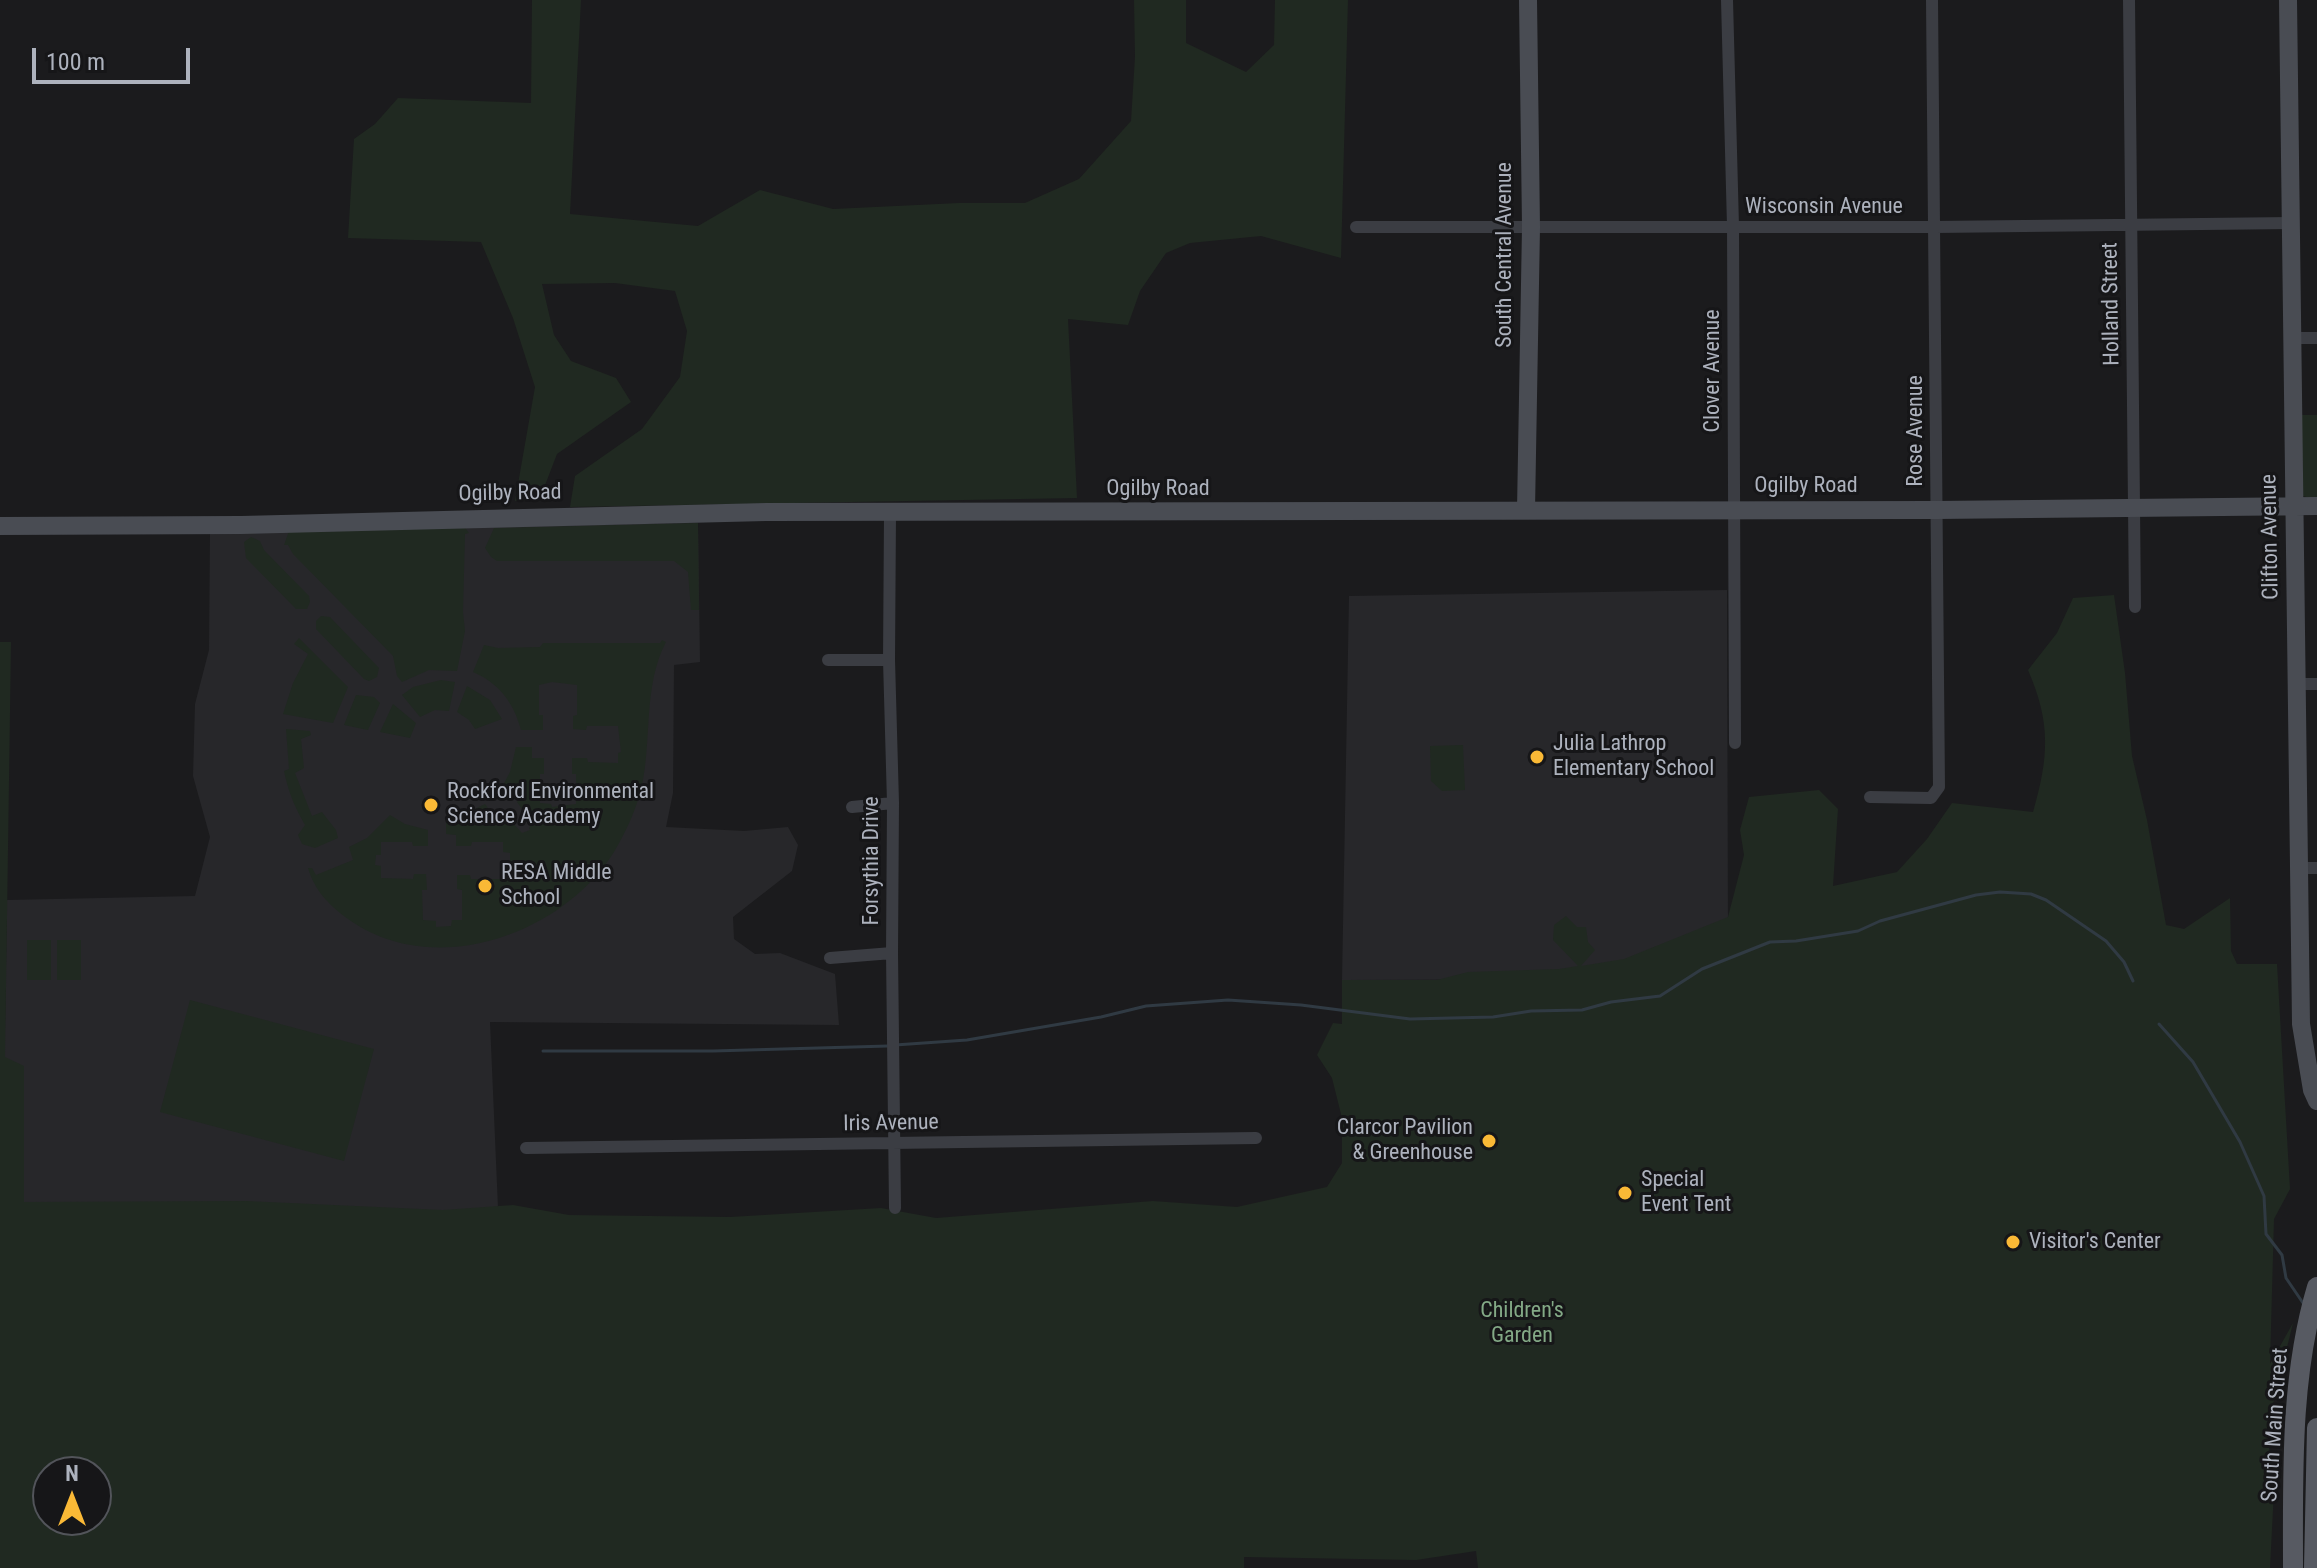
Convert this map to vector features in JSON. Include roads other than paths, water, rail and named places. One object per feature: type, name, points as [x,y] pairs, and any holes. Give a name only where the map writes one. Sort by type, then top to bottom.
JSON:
[{"type":"main road","name":"South Main Street","points":[[2293,1568],[2297,1408],[2302,1360],[2317,1287]]},
{"type":"main road","name":"South Main Street","points":[[2314,1568],[2317,1428]]},
{"type":"street","name":"South Central Avenue","points":[[1526,510],[1531,227],[1528,0]]},
{"type":"street","name":"Clover Avenue","points":[[1727,0],[1733,226],[1735,743]]},
{"type":"street","name":"Rose Avenue","points":[[1870,797],[1931,798],[1939,787],[1932,0]]},
{"type":"street","name":"Holland Street","points":[[2129,0],[2135,607]]},
{"type":"street","name":"Clifton Avenue","points":[[2288,0],[2296,684],[2308,868],[2301,1024],[2317,1101]]},
{"type":"street","name":"Wisconsin Avenue","points":[[1356,227],[1935,227],[2292,223]]},
{"type":"street","points":[[2293,338],[2317,338]]},
{"type":"street","name":"Ogilby Road","points":[[0,526],[254,525],[751,513],[2317,506]]},
{"type":"street","name":"Forsythia Drive","points":[[890,514],[895,1208]]},
{"type":"street","points":[[828,660],[889,660]]},
{"type":"street","points":[[2296,684],[2317,684]]},
{"type":"street","points":[[852,807],[893,803]]},
{"type":"street","points":[[830,958],[892,953]]},
{"type":"street","name":"Iris Avenue","points":[[526,1148],[1256,1138]]},
{"type":"waterway","points":[[895,1045],[967,1040],[1101,1017],[1146,1006],[1228,1000],[1301,1005],[1410,1019],[1582,1010],[1611,1002],[1660,996],[1702,969],[1770,942],[1858,931],[1880,921],[1976,895],[2000,892],[2031,894],[2046,900],[2106,941],[2124,962],[2133,981]]},
{"type":"waterway","points":[[2159,1024],[2193,1062],[2240,1142],[2264,1196],[2266,1234],[2282,1255],[2286,1278],[2303,1303]]},
{"type":"waterway","points":[[543,1051],[713,1051],[888,1046]]},
{"type":"place","name":"Julia Lathrop Elementary School","points":[[1537,757]]},
{"type":"place","name":"Rockford Environmental Science Academy","points":[[431,805]]},
{"type":"place","name":"RESA Middle School","points":[[485,886]]},
{"type":"place","name":"Clarcor Pavilion & Greenhouse","points":[[1489,1141]]},
{"type":"place","name":"Special Event Tent","points":[[1625,1193]]},
{"type":"place","name":"Visitor's Center","points":[[2013,1242]]},
{"type":"park label","name":"Children's Garden","points":[[1522,1324]]}]
